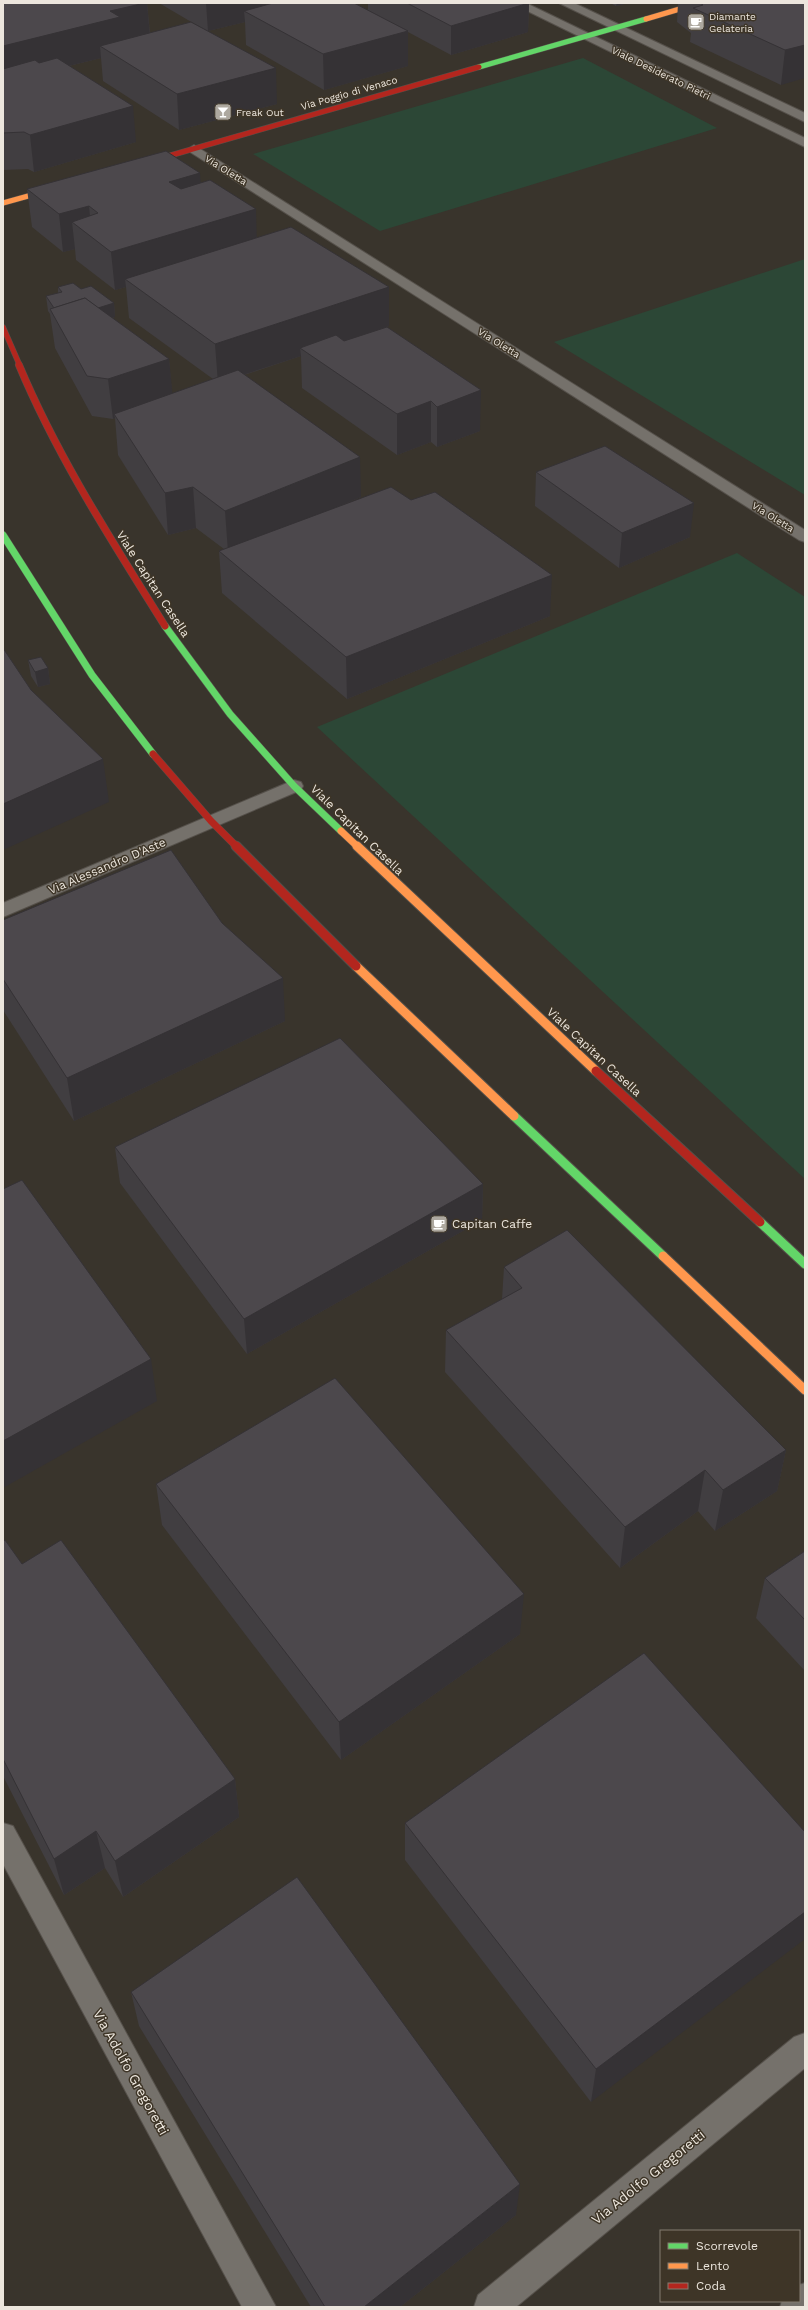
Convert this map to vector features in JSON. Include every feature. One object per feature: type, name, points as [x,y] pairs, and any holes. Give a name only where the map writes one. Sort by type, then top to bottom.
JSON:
[{"type":"street","name":"Viale Desiderato Pietri","points":[[517,3],[805,143]]},
{"type":"street","name":"Viale Desiderato Pietri","points":[[565,3],[805,118]]},
{"type":"street","name":"Via Poggio di Venaco","points":[[133,166],[700,3]]},
{"type":"street","name":"Via Oletta","points":[[194,149],[805,537]]},
{"type":"street","points":[[3,203],[64,186]]},
{"type":"street","name":"Viale Capitan Casella","points":[[3,327],[26,385],[54,442],[131,577],[176,643],[230,714],[294,786],[392,881],[805,1264]]},
{"type":"street","points":[[3,535],[74,649],[133,732],[211,821],[327,939],[805,1390]]},
{"type":"street","name":"Via Alessandro D'Aste","points":[[3,910],[294,786]]},
{"type":"street","name":"Via Adolfo Gregoretti","points":[[3,1836],[260,2307]]},
{"type":"street","name":"Via Adolfo Gregoretti","points":[[490,2307],[805,2048]]},
{"type":"street","points":[[796,2307],[805,2299]]},
{"type":"green space","points":[[583,58],[717,128],[380,231],[253,154]]},
{"type":"green space","points":[[805,259],[805,495],[554,342]]},
{"type":"green space","points":[[737,553],[805,597],[805,1179],[317,727]]},
{"type":"building","points":[[3,3],[145,3],[110,11],[120,17],[3,46]]},
{"type":"building","points":[[273,3],[354,3],[408,31],[323,54],[244,11]]},
{"type":"building","points":[[407,3],[529,3],[451,26]]},
{"type":"building","points":[[700,3],[805,3],[805,45],[785,50],[693,8],[703,5]]},
{"type":"building","points":[[191,22],[276,68],[177,94],[100,46]]},
{"type":"building","points":[[57,58],[133,106],[30,135],[24,132],[3,133],[3,69],[35,60],[39,63]]},
{"type":"building","points":[[166,151],[200,173],[169,182],[181,189],[210,180],[256,209],[111,252],[72,222],[98,213],[89,206],[59,214],[27,189]]},
{"type":"building","points":[[291,227],[389,287],[215,344],[125,279]]},
{"type":"building","points":[[73,283],[81,289],[91,286],[114,303],[98,308],[85,298],[54,308],[46,296],[62,292],[58,287]]},
{"type":"building","points":[[85,298],[169,359],[108,379],[87,376],[50,309]]},
{"type":"building","points":[[387,327],[481,390],[437,407],[431,401],[397,414],[300,348],[336,335],[344,341]]},
{"type":"building","points":[[238,370],[360,457],[225,511],[193,487],[165,493],[114,414]]},
{"type":"building","points":[[605,446],[694,503],[622,533],[536,472]]},
{"type":"building","points":[[391,487],[411,500],[435,492],[552,575],[346,657],[219,551]]},
{"type":"building","points":[[3,648],[31,690],[103,759],[3,804]]},
{"type":"building","points":[[41,657],[48,668],[35,672],[28,660]]},
{"type":"building","points":[[171,850],[222,923],[283,978],[67,1078],[3,979],[3,920]]},
{"type":"building","points":[[340,1038],[483,1184],[244,1319],[115,1147]]},
{"type":"building","points":[[22,1180],[151,1359],[3,1441],[3,1189]]},
{"type":"building","points":[[567,1230],[786,1450],[723,1490],[705,1470],[625,1527],[446,1330],[522,1288],[504,1267]]},
{"type":"building","points":[[335,1378],[524,1594],[339,1722],[156,1484]]},
{"type":"building","points":[[5,1540],[22,1564],[61,1540],[235,1779],[115,1861],[96,1831],[54,1859],[3,1759],[3,1541]]},
{"type":"building","points":[[805,1551],[805,1620],[765,1578]]},
{"type":"building","points":[[644,1653],[805,1832],[805,1912],[596,2069],[405,1823]]},
{"type":"building","points":[[297,1877],[520,2184],[364,2307],[325,2307],[131,1992]]},
{"type":"traffic: fast","points":[[479,67],[646,19]]},
{"type":"traffic: fast","points":[[3,535],[92,675],[111,702],[153,754]]},
{"type":"traffic: fast","points":[[165,626],[230,714],[294,786],[341,831]]},
{"type":"traffic: fast","points":[[514,1116],[663,1256]]},
{"type":"traffic: fast","points":[[760,1222],[805,1264]]},
{"type":"traffic: slow","points":[[646,19],[700,3]]},
{"type":"traffic: slow","points":[[3,203],[57,188]]},
{"type":"traffic: slow","points":[[341,831],[596,1071]]},
{"type":"traffic: slow","points":[[356,966],[514,1116]]},
{"type":"traffic: slow","points":[[663,1256],[805,1390]]},
{"type":"traffic: jam","points":[[144,163],[479,67]]},
{"type":"traffic: jam","points":[[3,327],[39,412],[93,512],[165,626]]},
{"type":"traffic: jam","points":[[153,754],[211,821],[356,966]]},
{"type":"traffic: jam","points":[[596,1071],[760,1222]]},
{"type":"place","name":"Diamante Gelateria","points":[[696,22]]},
{"type":"place","name":"Freak Out","points":[[223,112]]},
{"type":"place","name":"Capitan Caffe","points":[[439,1224]]}]
